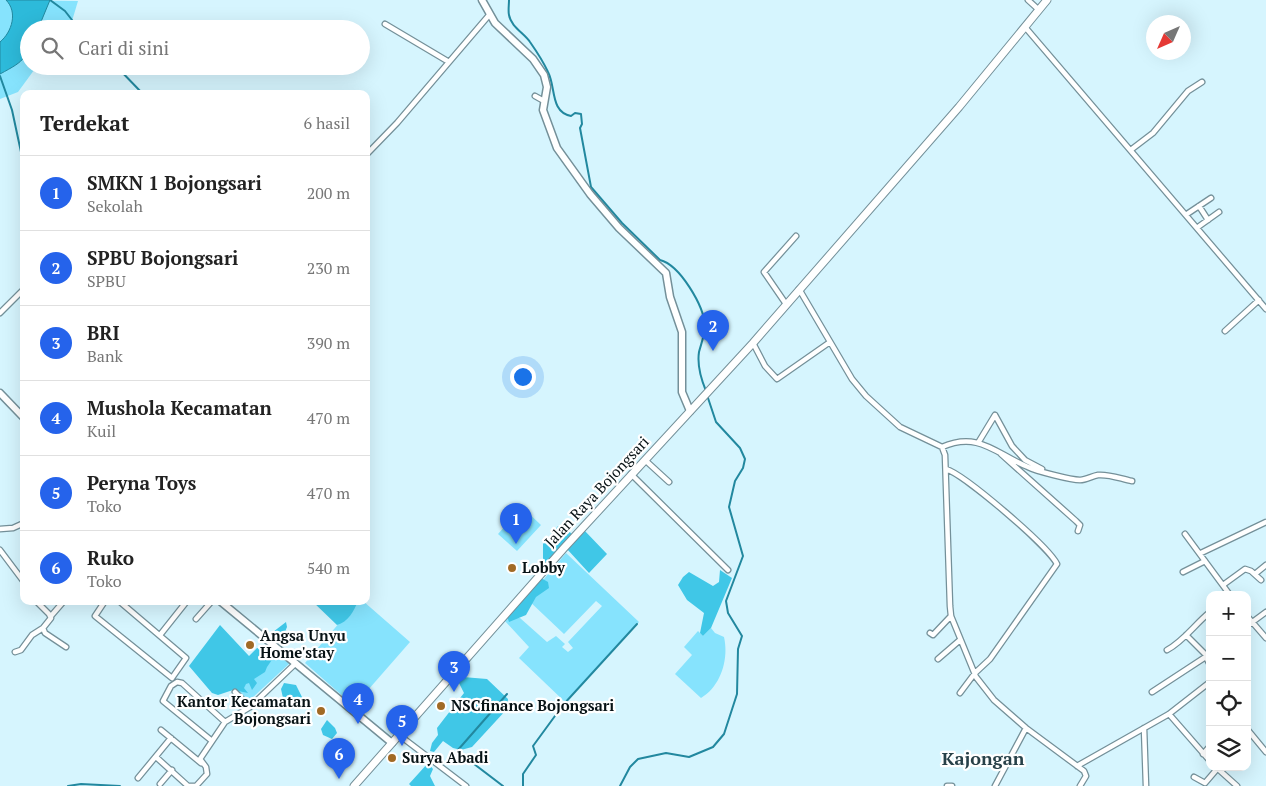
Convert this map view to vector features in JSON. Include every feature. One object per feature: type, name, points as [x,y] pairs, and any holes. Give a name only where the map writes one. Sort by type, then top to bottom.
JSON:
[{"type":"main road","name":"Jalan Raya Bojongsari","points":[[354,786],[631,474],[753,343],[959,108],[1047,0]]},
{"type":"street","points":[[482,0],[502,31],[540,67],[547,87],[542,100],[543,110],[553,139],[590,194],[620,228],[666,273],[670,297],[682,332],[682,392],[690,412]]},
{"type":"street","points":[[1028,0],[1039,10]]},
{"type":"street","points":[[370,151],[490,14]]},
{"type":"street","points":[[385,24],[449,62]]},
{"type":"street","points":[[1025,26],[1132,149],[1266,309]]},
{"type":"street","points":[[1132,149],[1153,133],[1188,91],[1202,82]]},
{"type":"street","points":[[535,96],[542,100]]},
{"type":"street","points":[[1187,214],[1211,198]]},
{"type":"street","points":[[1199,206],[1208,220]]},
{"type":"street","points":[[1198,227],[1219,212]]},
{"type":"street","points":[[786,304],[764,272],[796,236]]},
{"type":"street","points":[[799,289],[852,379],[888,418],[906,430],[942,447],[952,443],[968,441],[978,443],[997,449],[1028,468],[1078,480],[1106,475],[1132,481]]},
{"type":"street","points":[[0,313],[20,293]]},
{"type":"street","points":[[1225,332],[1259,300]]},
{"type":"street","points":[[753,343],[765,366],[777,380],[830,342]]},
{"type":"street","points":[[0,393],[20,414]]},
{"type":"street","points":[[978,443],[995,415],[1012,446],[1026,460],[1048,472]]},
{"type":"street","points":[[942,447],[946,468],[951,616],[960,640],[975,673],[994,700],[1026,728],[1077,766],[1086,776],[1080,786]]},
{"type":"street","points":[[997,449],[1080,525],[1078,531]]},
{"type":"street","points":[[645,460],[669,482]]},
{"type":"street","points":[[946,468],[971,482],[1057,564],[990,659],[975,673],[960,693]]},
{"type":"street","points":[[631,474],[728,570]]},
{"type":"street","points":[[1201,553],[1266,522]]},
{"type":"street","points":[[0,530],[20,525]]},
{"type":"street","points":[[1185,534],[1227,591]]},
{"type":"street","points":[[0,550],[20,577]]},
{"type":"street","points":[[1183,572],[1205,561]]},
{"type":"street","points":[[1255,574],[1266,565]]},
{"type":"street","points":[[1223,584],[1245,569],[1255,574],[1261,580]]},
{"type":"street","points":[[41,605],[51,616]]},
{"type":"street","points":[[15,652],[19,651],[32,634],[43,628],[61,605]]},
{"type":"street","points":[[101,605],[94,616],[172,678],[186,658],[125,605]]},
{"type":"street","points":[[160,635],[183,605]]},
{"type":"street","points":[[196,619],[208,605]]},
{"type":"street","points":[[225,605],[392,743]]},
{"type":"street","points":[[1266,612],[1252,622],[1266,638]]},
{"type":"street","points":[[1167,650],[1206,615]]},
{"type":"street","points":[[930,632],[933,635],[951,616]]},
{"type":"street","points":[[43,628],[45,633],[66,647]]},
{"type":"street","points":[[1186,635],[1206,652]]},
{"type":"street","points":[[938,659],[960,640]]},
{"type":"street","points":[[1152,692],[1206,657]]},
{"type":"street","points":[[156,757],[188,786],[196,786],[206,776],[206,767],[200,759],[225,722],[250,706],[296,663]]},
{"type":"street","points":[[212,741],[163,701],[171,686],[177,682],[182,683],[225,722]]},
{"type":"street","points":[[1077,766],[1169,714],[1206,685]]},
{"type":"street","points":[[235,692],[250,706]]},
{"type":"street","points":[[1169,714],[1206,757]]},
{"type":"street","points":[[994,786],[1026,728]]},
{"type":"street","points":[[1144,728],[1146,786]]},
{"type":"street","points":[[161,730],[206,767]]},
{"type":"street","points":[[399,734],[466,786]]},
{"type":"street","points":[[1251,735],[1266,752]]},
{"type":"street","points":[[138,778],[171,738]]},
{"type":"street","points":[[1203,754],[1206,751]]},
{"type":"street","points":[[160,784],[172,770]]},
{"type":"street","points":[[1194,777],[1205,783],[1214,771]]},
{"type":"street","points":[[1220,771],[1237,786]]},
{"type":"street","points":[[947,786],[952,786]]},
{"type":"shaded area","points":[[0,0],[78,1],[72,20],[20,20],[20,75],[30,75],[18,92],[0,99]]},
{"type":"shaded area","points":[[6,0],[50,0],[42,20],[20,20],[20,62],[0,74],[0,42],[8,33],[12,22],[13,16],[10,5]]},
{"type":"shaded area","points":[[522,507],[541,525],[517,551],[498,534]]},
{"type":"shaded area","points":[[558,526],[564,527],[573,535],[543,568],[543,544]]},
{"type":"shaded area","points":[[584,530],[607,554],[589,573],[567,549]]},
{"type":"shaded area","points":[[566,553],[639,622],[565,702],[519,658],[529,647],[504,620],[507,616],[520,618],[547,642],[556,636],[565,644],[562,647],[568,652],[573,648],[568,642],[602,606],[596,601],[564,634],[527,599]]},
{"type":"shaded area","points":[[720,570],[732,578],[711,628],[703,636],[700,633],[704,613],[687,600],[678,585],[689,572],[713,586],[719,582]]},
{"type":"shaded area","points":[[541,578],[548,582],[549,588],[536,597],[526,615],[509,622],[507,616]]},
{"type":"shaded area","points":[[316,605],[356,605],[347,619],[337,625]]},
{"type":"shaded area","points":[[355,605],[368,605],[410,642],[354,706],[305,663]]},
{"type":"shaded area","points":[[286,622],[287,627],[282,639],[275,641],[272,638],[273,632]]},
{"type":"shaded area","points":[[220,625],[249,656],[257,648],[264,650],[270,644],[278,651],[265,672],[254,679],[257,683],[252,690],[249,683],[246,684],[244,688],[248,693],[233,690],[218,695],[212,693],[189,666]]},
{"type":"shaded area","points":[[711,628],[715,633],[724,637],[724,663],[714,686],[701,698],[675,674],[692,655],[684,647],[698,631],[703,636]]},
{"type":"shaded area","points":[[273,649],[290,663],[249,701],[238,691]]},
{"type":"shaded area","points":[[463,677],[487,679],[508,699],[507,709],[472,747],[461,750],[453,748],[443,741],[434,752],[430,751],[432,743],[438,735],[437,728],[464,693],[458,681]]},
{"type":"shaded area","points":[[284,683],[296,685],[303,699],[299,708],[291,709],[285,707],[281,689]]},
{"type":"shaded area","points":[[327,720],[337,733],[332,739],[323,735],[321,729]]},
{"type":"shaded area","points":[[428,763],[433,769],[430,776],[435,786],[411,786],[409,784]]},
{"type":"waterway","points":[[50,0],[65,11],[72,20]]},
{"type":"waterway","points":[[509,0],[510,19],[530,42],[544,64],[560,110],[564,114],[571,116],[575,113],[581,114],[582,124],[580,128],[591,187],[622,223],[660,260],[668,263],[683,278],[696,298],[705,326],[699,352],[699,362],[701,377],[706,391]]},
{"type":"waterway","points":[[125,75],[139,90]]},
{"type":"waterway","points":[[0,76],[12,110],[20,147]]},
{"type":"waterway","points":[[620,786],[630,767],[638,759],[666,753],[689,757],[713,747],[724,734],[737,694],[738,649],[742,636],[728,613],[726,601],[743,556],[729,507],[735,481],[743,468],[745,459],[740,448],[716,422],[707,395]]},
{"type":"waterway","points":[[523,786],[523,774],[536,755],[533,746],[563,705],[637,624]]},
{"type":"waterway","points":[[503,786],[457,751],[507,694]]},
{"type":"waterway","points":[[68,786],[81,784],[120,786]]},
{"type":"place","name":"SPBU Bojongsari","points":[[713,351]]},
{"type":"place","name":"SMKN 1 Bojongsari","points":[[516,544]]},
{"type":"place","name":"Lobby","points":[[512,568]]},
{"type":"place","name":"Angsa Unyu Home'stay","points":[[250,645]]},
{"type":"place","name":"BRI","points":[[454,692]]},
{"type":"place","name":"NSCfinance Bojongsari","points":[[441,706]]},
{"type":"place","name":"Kantor Kecamatan Bojongsari","points":[[321,711]]},
{"type":"place","name":"Mushola Kecamatan","points":[[358,724]]},
{"type":"place","name":"Peryna Toys","points":[[402,746]]},
{"type":"place","name":"Surya Abadi","points":[[392,758]]},
{"type":"place","name":"Ruko","points":[[339,779]]},
{"type":"district","name":"Kajongan","points":[[983,759]]}]
